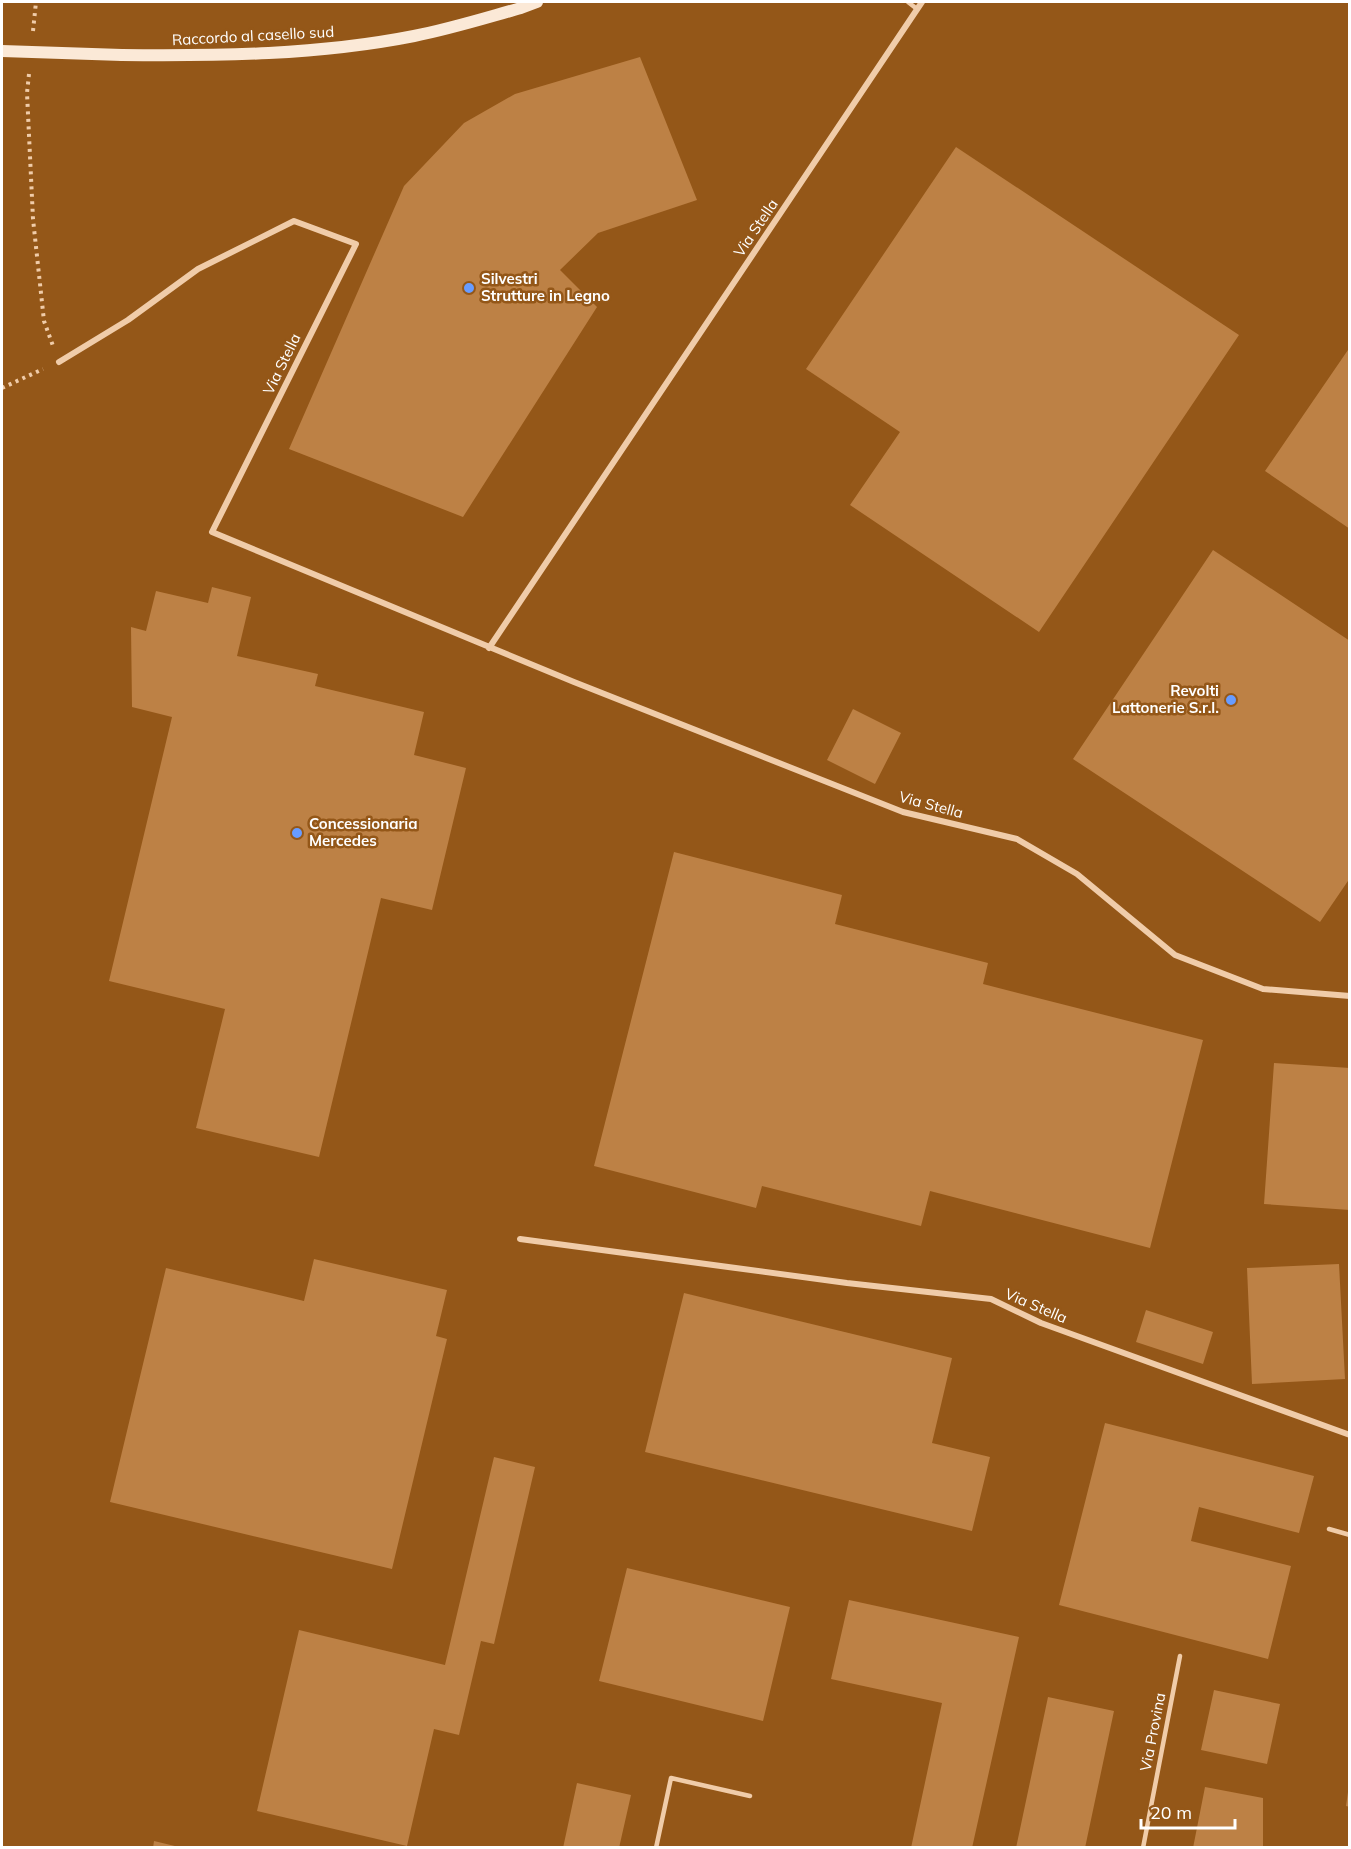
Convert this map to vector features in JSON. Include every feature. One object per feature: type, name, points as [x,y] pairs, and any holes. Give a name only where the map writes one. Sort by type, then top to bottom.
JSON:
[{"type":"main road","name":"Raccordo al casello sud","points":[[2,51],[212,56],[302,52],[415,36],[521,9],[537,2]]},
{"type":"street","name":"Via Stella","points":[[489,648],[922,2]]},
{"type":"street","name":"Via Stella","points":[[59,362],[128,320],[198,269],[294,221],[356,244],[213,532],[489,648],[903,812],[1017,839],[1077,874],[1175,955],[1263,989],[1350,996]]},
{"type":"street","name":"Via Stella","points":[[520,1239],[835,1281],[991,1299],[1041,1323],[1350,1435]]},
{"type":"lane","points":[[908,2],[917,9]]},
{"type":"lane","points":[[1329,1529],[1350,1535]]},
{"type":"lane","name":"Via Provina","points":[[1143,1848],[1180,1656]]},
{"type":"lane","points":[[656,1848],[671,1778],[750,1796]]},
{"type":"path","points":[[32,40],[36,2]]},
{"type":"path","points":[[2,388],[59,362],[44,321],[34,230],[27,93],[29,72]]},
{"type":"building","name":"Silvestri Strutture in Legno","points":[[640,57],[697,200],[598,233],[560,270],[597,307],[463,517],[289,449],[404,186],[464,123],[515,94]]},
{"type":"building","points":[[956,147],[1239,335],[1039,632],[850,505],[900,432],[806,369]]},
{"type":"building","points":[[1350,347],[1350,529],[1265,471]]},
{"type":"building","name":"Revolti Lattonerie S.r.l.","points":[[1213,550],[1350,641],[1350,878],[1320,922],[1073,759]]},
{"type":"building","name":"Concessionaria Mercedes","points":[[212,587],[251,597],[237,656],[318,674],[315,686],[424,712],[414,755],[466,768],[432,910],[381,898],[319,1157],[196,1128],[225,1009],[109,981],[172,717],[132,707],[131,627],[146,631],[156,591],[208,603]]},
{"type":"building","points":[[853,709],[901,733],[875,784],[827,760]]},
{"type":"building","points":[[674,852],[842,895],[835,924],[988,963],[983,984],[1203,1040],[1150,1248],[930,1191],[921,1226],[762,1186],[756,1208],[594,1166]]},
{"type":"building","points":[[1274,1063],[1350,1068],[1350,1210],[1264,1204]]},
{"type":"building","points":[[314,1259],[447,1290],[436,1336],[447,1339],[392,1569],[110,1502],[166,1268],[304,1301]]},
{"type":"building","points":[[1339,1264],[1345,1379],[1252,1384],[1247,1268]]},
{"type":"building","points":[[684,1293],[952,1358],[932,1443],[990,1457],[972,1531],[645,1452]]},
{"type":"building","points":[[1146,1310],[1213,1332],[1203,1364],[1136,1342]]},
{"type":"building","points":[[1105,1423],[1314,1476],[1299,1533],[1199,1507],[1191,1541],[1291,1566],[1268,1659],[1059,1605]]},
{"type":"building","points":[[494,1457],[535,1467],[494,1644],[481,1641],[459,1735],[434,1729],[407,1846],[257,1811],[299,1630],[445,1665]]},
{"type":"building","points":[[627,1568],[790,1607],[763,1721],[599,1681]]},
{"type":"building","points":[[849,1600],[1019,1637],[972,1848],[911,1848],[942,1703],[831,1679]]},
{"type":"building","points":[[1214,1690],[1280,1704],[1267,1764],[1201,1750]]},
{"type":"building","points":[[1048,1697],[1114,1711],[1085,1848],[1016,1848]]},
{"type":"building","points":[[577,1783],[631,1795],[619,1848],[563,1848]]},
{"type":"building","points":[[1205,1787],[1263,1798],[1263,1848],[1193,1848]]},
{"type":"building","points":[[1348,1792],[1350,1792],[1350,1807],[1346,1806]]},
{"type":"building","points":[[154,1841],[179,1847],[179,1848],[153,1848]]},
{"type":"place","name":"Silvestri Strutture in Legno","points":[[469,288]]},
{"type":"place","name":"Revolti Lattonerie S.r.l.","points":[[1231,700]]},
{"type":"place","name":"Concessionaria Mercedes","points":[[297,833]]}]
